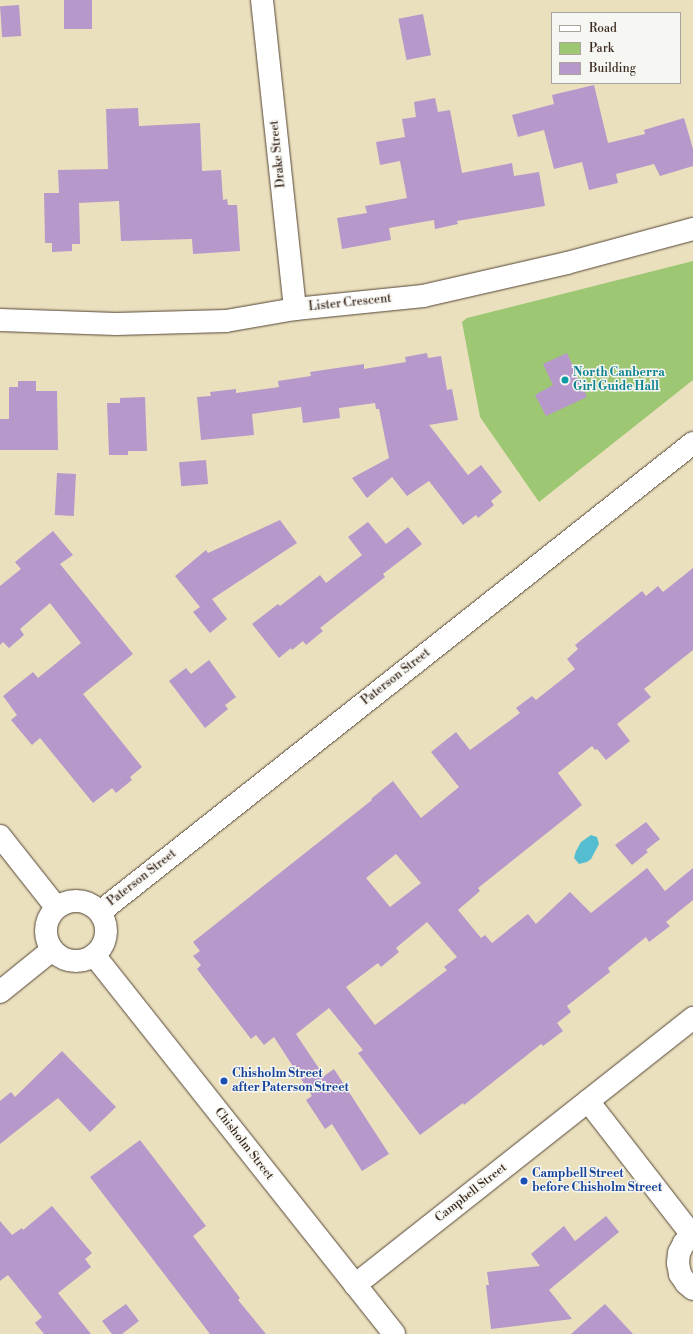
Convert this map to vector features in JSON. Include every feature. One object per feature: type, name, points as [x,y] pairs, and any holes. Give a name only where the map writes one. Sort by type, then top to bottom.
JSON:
[{"type":"street","name":"Drake Street","points":[[262,0],[295,309]]},
{"type":"street","name":"Lister Crescent","points":[[0,320],[116,324],[226,321],[295,309],[424,296],[567,264],[693,229]]},
{"type":"street","name":"Paterson Street","points":[[100,912],[693,442]]},
{"type":"street","points":[[0,836],[56,908]]},
{"type":"street","points":[[64,902],[84,902],[93,906],[100,912],[104,920],[105,939],[94,955],[77,961],[64,958],[52,950],[45,933],[50,915],[56,908],[64,902]]},
{"type":"street","points":[[0,992],[52,950]]},
{"type":"street","name":"Chisholm Street","points":[[94,955],[394,1334]]},
{"type":"street","name":"Campbell Street","points":[[355,1285],[693,1018]]},
{"type":"street","points":[[588,1101],[693,1234],[684,1243],[679,1253],[678,1263],[680,1274],[686,1283],[693,1289]]},
{"type":"green space","points":[[693,261],[693,380],[539,502],[480,417],[462,322],[467,318]]},
{"type":"water","points":[[591,835],[597,837],[599,844],[591,859],[587,862],[579,864],[574,858],[576,851],[581,842]]},
{"type":"building","points":[[64,0],[92,0],[92,29],[64,29]]},
{"type":"building","points":[[19,5],[21,36],[2,37],[0,6]]},
{"type":"building","points":[[423,14],[431,55],[406,60],[398,19]]},
{"type":"building","points":[[594,85],[608,143],[645,134],[644,130],[684,118],[693,149],[693,166],[660,176],[654,164],[616,174],[618,183],[589,190],[582,162],[554,169],[544,130],[518,137],[512,115],[554,104],[552,95]]},
{"type":"building","points":[[435,98],[438,112],[450,110],[462,173],[512,163],[514,176],[539,172],[545,206],[457,221],[458,224],[435,229],[434,220],[389,228],[391,240],[342,249],[337,218],[367,213],[365,206],[407,198],[400,161],[380,165],[376,142],[405,137],[402,119],[416,117],[414,102]]},
{"type":"building","points":[[138,108],[139,126],[200,123],[202,171],[221,170],[223,200],[227,199],[228,205],[237,205],[240,251],[193,254],[192,239],[121,241],[119,201],[79,203],[80,244],[72,244],[72,251],[52,252],[52,243],[45,243],[44,193],[59,193],[58,170],[108,169],[106,109]]},
{"type":"building","points":[[427,353],[428,358],[441,356],[447,390],[452,389],[458,420],[429,425],[468,475],[481,465],[502,492],[491,501],[494,505],[478,518],[476,515],[463,525],[429,481],[407,496],[392,477],[367,498],[352,478],[389,458],[379,409],[376,409],[375,403],[339,408],[340,418],[303,423],[301,407],[252,414],[254,435],[201,440],[197,397],[211,396],[210,392],[236,389],[236,393],[279,387],[278,381],[311,376],[310,372],[364,364],[364,369],[406,362],[405,357]]},
{"type":"building","name":"North Canberra Girl Guide Hall","points":[[567,353],[587,397],[546,416],[535,395],[553,385],[543,364]]},
{"type":"building","points":[[18,381],[36,381],[36,391],[57,391],[58,450],[0,450],[0,419],[9,419],[9,387],[18,387]]},
{"type":"building","points":[[145,397],[147,451],[128,451],[128,455],[109,455],[107,403],[120,403],[120,398]]},
{"type":"building","points":[[206,460],[208,484],[181,486],[179,462]]},
{"type":"building","points":[[57,473],[76,474],[74,516],[55,515]]},
{"type":"building","points":[[280,520],[297,543],[212,599],[227,619],[210,633],[193,612],[200,607],[175,576],[206,550],[208,553]]},
{"type":"building","points":[[368,522],[386,544],[408,527],[422,544],[383,574],[385,577],[320,628],[323,631],[306,645],[303,641],[292,650],[291,648],[279,658],[252,624],[278,604],[280,606],[320,575],[326,583],[362,555],[348,537]]},
{"type":"building","points":[[53,531],[73,555],[60,564],[133,654],[83,694],[142,767],[130,777],[132,780],[116,793],[112,788],[93,803],[40,738],[32,745],[11,720],[17,715],[3,696],[33,672],[38,678],[81,643],[50,603],[20,629],[24,635],[9,648],[3,642],[0,645],[0,586],[21,569],[15,562]]},
{"type":"building","points":[[693,568],[693,650],[644,689],[651,697],[617,724],[630,741],[606,760],[597,749],[595,750],[592,746],[558,773],[582,805],[478,888],[480,891],[458,910],[481,938],[485,935],[492,943],[528,914],[536,924],[570,892],[591,913],[647,868],[665,891],[693,868],[693,900],[666,922],[670,926],[649,942],[646,937],[608,968],[610,972],[567,1006],[571,1012],[557,1023],[563,1031],[543,1046],[541,1044],[464,1105],[463,1103],[420,1135],[358,1053],[363,1050],[329,1008],[296,1034],[324,1076],[334,1069],[389,1154],[362,1171],[332,1124],[325,1129],[306,1100],[312,1096],[274,1037],[264,1045],[256,1035],[251,1039],[197,969],[201,965],[193,956],[200,951],[193,942],[372,800],[371,799],[393,781],[421,818],[459,787],[431,752],[456,732],[470,750],[520,713],[516,708],[532,696],[536,700],[575,669],[567,659],[578,649],[575,645],[642,591],[646,596],[658,586],[663,592]],"holes":[[[396,854],[421,883],[390,907],[366,878]],[[427,922],[457,957],[444,967],[447,970],[375,1025],[346,987],[378,963],[381,967],[399,952],[396,948]]]},
{"type":"building","points":[[209,660],[236,697],[225,705],[228,709],[205,728],[169,681],[186,668],[191,674]]},
{"type":"building","points":[[646,822],[660,839],[646,850],[648,852],[632,865],[615,845]]},
{"type":"building","points":[[62,1051],[116,1107],[90,1132],[58,1098],[0,1144],[0,1101],[11,1092],[15,1097]]},
{"type":"building","points":[[140,1140],[206,1226],[193,1236],[240,1298],[238,1300],[266,1334],[210,1334],[90,1177]]},
{"type":"building","points":[[52,1206],[92,1253],[85,1259],[91,1267],[58,1293],[91,1334],[44,1334],[35,1323],[42,1317],[8,1275],[0,1281],[0,1221],[12,1235],[22,1228],[23,1230]]},
{"type":"building","points":[[606,1216],[619,1232],[549,1290],[572,1319],[491,1329],[486,1285],[489,1285],[487,1272],[540,1266],[531,1254],[564,1226],[575,1241]]},
{"type":"building","points":[[126,1304],[139,1321],[122,1334],[112,1334],[102,1321]]},
{"type":"building","points":[[605,1304],[633,1334],[571,1334]]},
{"type":"place","name":"North Canberra Girl Guide Hall","points":[[565,380]]},
{"type":"place","name":"Chisholm Street after Paterson Street","points":[[224,1081]]},
{"type":"place","name":"Campbell Street before Chisholm Street","points":[[524,1181]]}]
